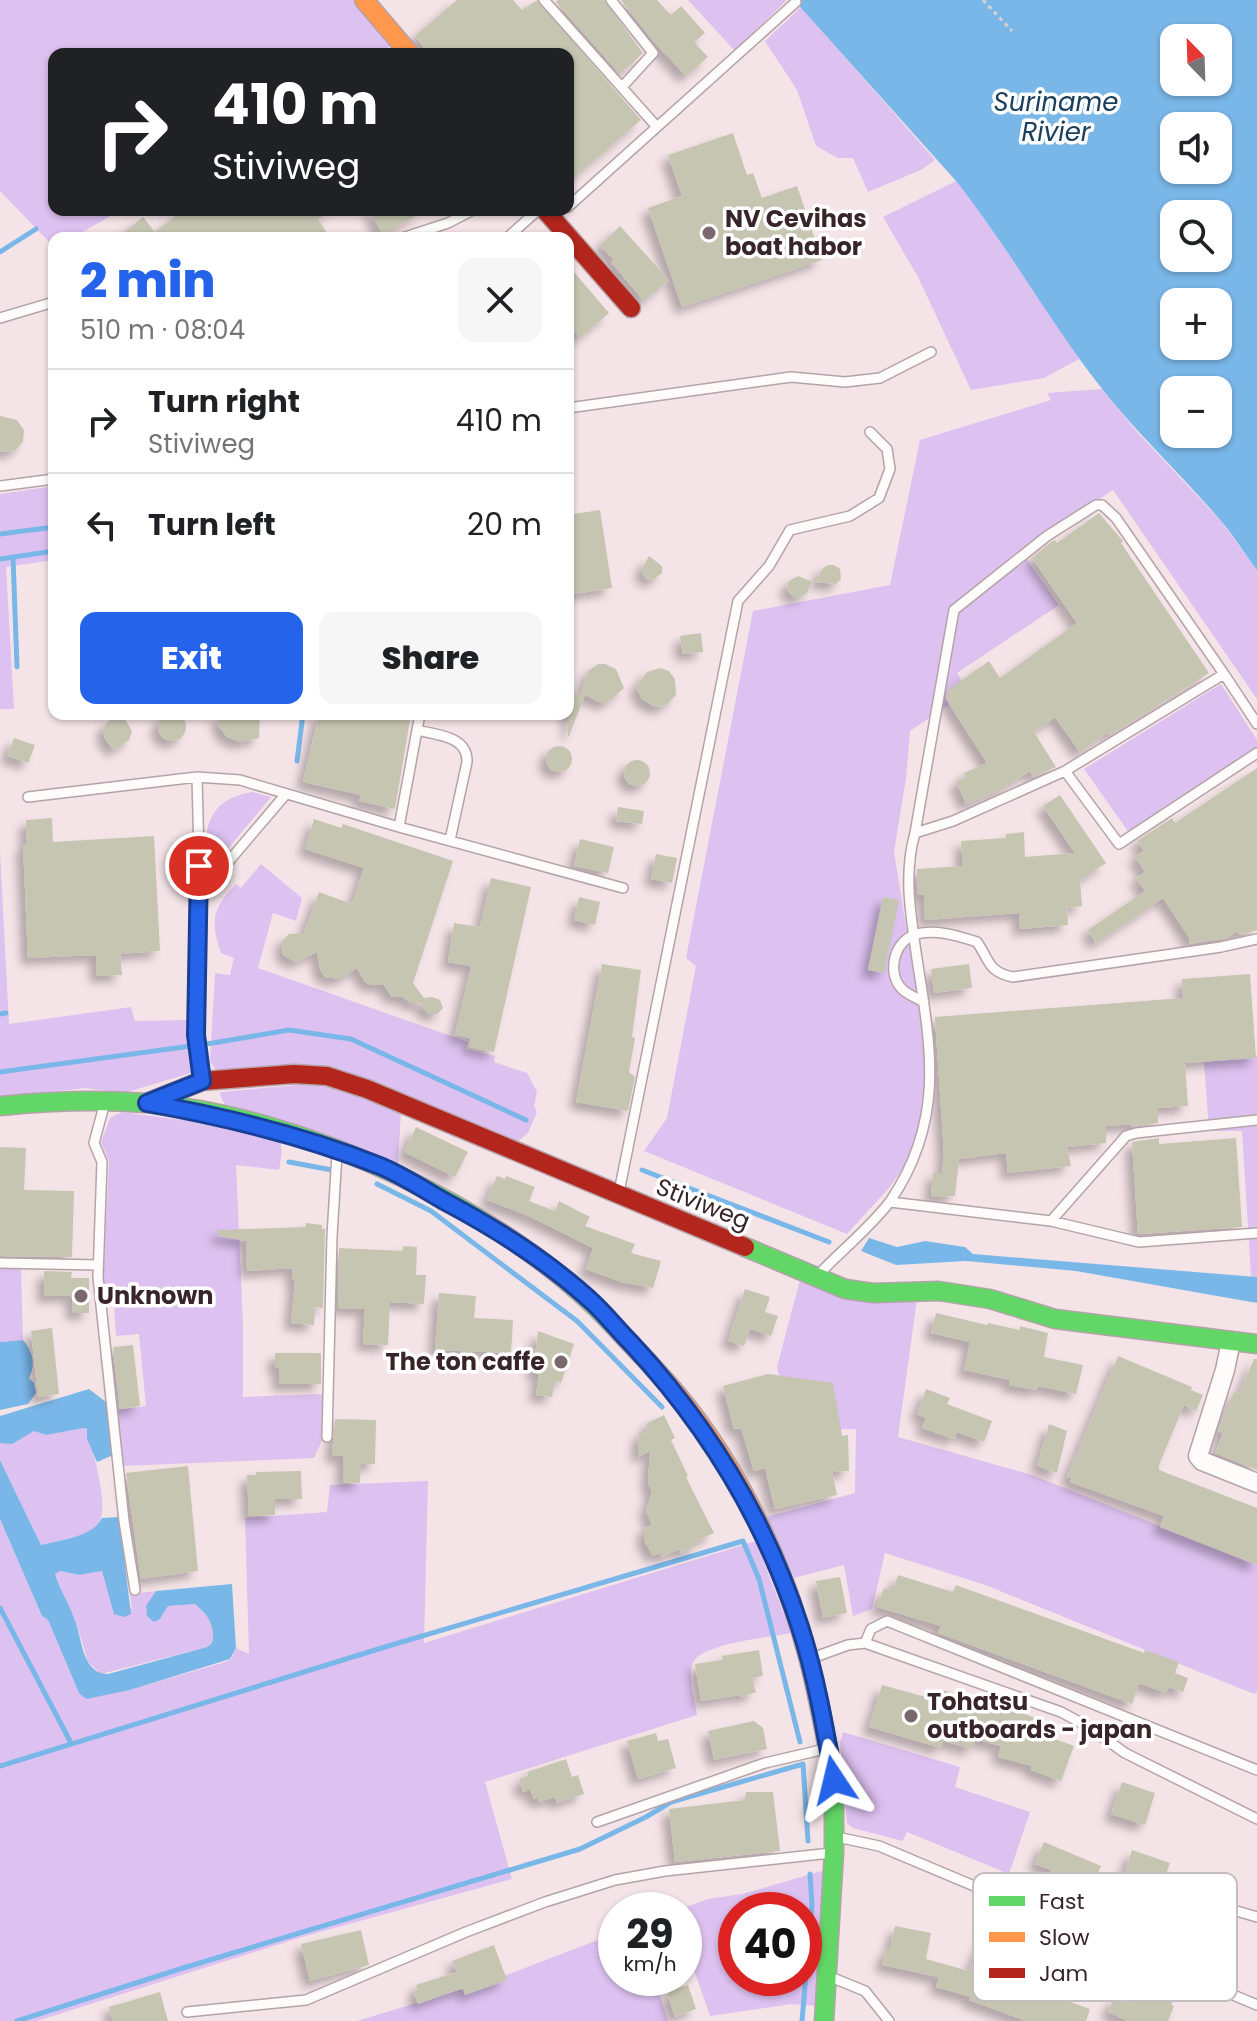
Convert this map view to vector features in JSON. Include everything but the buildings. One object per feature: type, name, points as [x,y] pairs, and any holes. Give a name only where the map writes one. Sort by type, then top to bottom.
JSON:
[{"type":"street","points":[[364,0],[405,48]]},
{"type":"street","points":[[558,216],[571,232]]},
{"type":"street","points":[[574,236],[631,308]]},
{"type":"street","name":"Stiviweg","points":[[147,1103],[202,1081],[294,1074],[327,1076],[367,1089],[845,1289],[873,1293],[939,1291],[990,1299],[1055,1319],[1257,1344]]},
{"type":"street","points":[[0,1106],[59,1100],[147,1103],[219,1115],[289,1133],[383,1168],[465,1212],[536,1257],[590,1300],[681,1399],[712,1442],[751,1508],[783,1581],[809,1659],[834,1780],[834,1844],[824,2021]]},
{"type":"street","points":[[1231,1341],[1198,1456],[1202,1461],[1257,1483]]},
{"type":"lane","points":[[544,0],[657,127]]},
{"type":"lane","points":[[611,0],[653,53],[623,86]]},
{"type":"lane","points":[[574,195],[657,127],[796,2]]},
{"type":"lane","points":[[420,232],[461,216]]},
{"type":"lane","points":[[517,232],[545,216]]},
{"type":"lane","points":[[0,318],[48,304]]},
{"type":"lane","points":[[574,407],[791,377],[845,382],[880,378],[931,352]]},
{"type":"lane","points":[[618,1195],[738,601],[769,566],[790,530],[850,516],[879,498],[890,469],[887,449],[870,432]]},
{"type":"lane","points":[[0,486],[48,480]]},
{"type":"lane","points":[[816,1276],[890,1202],[919,1150],[931,1082],[929,1037],[907,865],[954,610],[1037,544],[1096,505],[1102,505],[1116,518],[1257,724]]},
{"type":"lane","points":[[915,833],[953,821],[1065,771],[1224,674]]},
{"type":"lane","points":[[399,827],[419,720]]},
{"type":"lane","points":[[417,730],[456,741],[465,750],[467,762],[450,840]]},
{"type":"lane","points":[[1065,771],[1119,844],[1257,753]]},
{"type":"lane","points":[[28,797],[197,777],[240,780],[623,888]]},
{"type":"lane","points":[[197,777],[200,895],[196,1035],[202,1081]]},
{"type":"lane","points":[[200,895],[286,794]]},
{"type":"lane","points":[[924,1002],[900,987],[893,968],[894,957],[914,935],[939,933],[977,942],[999,975],[1013,977],[1257,939]]},
{"type":"lane","points":[[105,1102],[94,1143],[102,1162],[98,1265],[124,1521],[135,1590]]},
{"type":"lane","points":[[1051,1221],[1126,1136],[1257,1120]]},
{"type":"lane","points":[[327,1437],[332,1236],[338,1151]]},
{"type":"lane","points":[[890,1202],[1051,1221],[1139,1242],[1257,1233]]},
{"type":"lane","points":[[0,1263],[98,1265]]},
{"type":"lane","points":[[865,1643],[871,1629],[887,1621],[1257,1770]]},
{"type":"lane","points":[[809,1659],[848,1645],[865,1643],[1061,1712],[1125,1753],[1257,1819]]},
{"type":"lane","points":[[597,1822],[765,1763],[828,1748]]},
{"type":"lane","points":[[187,2012],[306,2000],[466,1932],[615,1880],[834,1844],[879,1846],[973,1886]]},
{"type":"lane","points":[[1237,1911],[1257,1917]]},
{"type":"lane","points":[[828,1976],[865,1991],[889,2021]]},
{"type":"lane","points":[[1237,1997],[1257,2005]]},
{"type":"path","points":[[983,0],[1012,31]]},
{"type":"shaded area","points":[[0,0],[353,0],[393,44],[388,48],[48,48],[48,216],[110,216],[82,232],[48,232],[48,241],[0,191]]},
{"type":"shaded area","points":[[688,0],[787,0],[735,51]]},
{"type":"shaded area","points":[[801,7],[935,160],[921,170],[868,192],[853,158],[838,158],[816,146],[797,90],[765,41]]},
{"type":"shaded area","points":[[956,181],[1079,359],[1044,378],[971,390],[918,277],[883,217]]},
{"type":"shaded area","points":[[1102,389],[1139,434],[1221,521],[1257,570],[1257,699],[1113,490],[1021,551],[1059,605],[957,673],[968,692],[910,731],[894,852],[925,1042],[926,1086],[919,1127],[907,1163],[847,1234],[644,1151],[667,1118],[696,966],[686,958],[753,611],[890,585],[920,440],[1051,400],[1047,393]]},
{"type":"shaded area","points":[[48,487],[48,561],[6,567],[14,709],[0,709],[0,494]]},
{"type":"shaded area","points":[[1221,684],[1257,740],[1257,751],[1130,834],[1084,769]]},
{"type":"shaded area","points":[[252,792],[271,797],[212,868],[207,863],[206,837],[212,816],[227,801]]},
{"type":"shaded area","points":[[0,852],[9,1024],[131,1007],[135,1021],[190,1020],[191,1073],[124,1093],[85,1088],[0,1098]]},
{"type":"shaded area","points":[[261,864],[302,898],[296,921],[273,913],[258,968],[468,1042],[466,1049],[495,1056],[494,1062],[527,1073],[537,1092],[534,1106],[537,1112],[528,1133],[517,1142],[355,1077],[216,1070],[210,1062],[215,973],[230,975],[234,958],[221,953],[215,932],[215,916],[228,893],[236,884],[241,888]]},
{"type":"shaded area","points":[[1257,1056],[1257,1277],[1251,1276],[1242,1131],[1209,1131],[1204,1062]]},
{"type":"shaded area","points":[[318,1083],[401,1110],[398,1165],[225,1105],[220,1095],[221,1092]]},
{"type":"shaded area","points":[[122,1112],[211,1124],[280,1142],[279,1170],[236,1165],[243,1397],[323,1394],[322,1440],[314,1458],[123,1466],[116,1410],[146,1406],[139,1334],[116,1336],[113,1284],[103,1284],[109,1161],[101,1142],[110,1118]]},
{"type":"shaded area","points":[[0,1266],[21,1270],[23,1340],[0,1342]]},
{"type":"shaded area","points":[[800,1280],[917,1299],[898,1437],[1032,1475],[1257,1565],[1257,1692],[1254,1694],[985,1585],[885,1553],[872,1609],[853,1616],[844,1565],[794,1578],[766,1517],[855,1493],[856,1429],[793,1430],[777,1367]]},
{"type":"shaded area","points":[[87,1429],[102,1495],[101,1520],[84,1534],[41,1545],[0,1460],[0,1443],[34,1431],[46,1435]]},
{"type":"shaded area","points":[[428,1481],[424,1643],[756,1541],[791,1633],[720,1647],[697,1658],[692,1665],[691,1677],[697,1715],[485,1782],[512,1879],[302,1937],[37,2021],[0,2021],[0,1519],[79,1693],[130,1690],[225,1662],[231,1659],[236,1648],[249,1654],[245,1518],[327,1512],[330,1485]]},
{"type":"shaded area","points":[[60,1571],[79,1575],[102,1571],[132,1609],[130,1594],[156,1591],[145,1610],[160,1619],[168,1606],[195,1604],[210,1621],[212,1643],[207,1647],[101,1674],[88,1662],[77,1625],[55,1574]]},
{"type":"shaded area","points":[[843,1732],[960,1767],[955,1787],[1030,1812],[1009,1873],[907,1832],[903,1841],[853,1828],[847,1823],[840,1743]]},
{"type":"shaded area","points":[[825,1870],[822,1921],[822,1892],[749,1892]]},
{"type":"shaded area","points":[[718,1898],[718,1996],[818,1996],[817,2006],[792,2004],[710,2016],[702,1993],[702,1901]]},
{"type":"shaded area","points":[[598,1940],[598,1996],[660,1996],[668,2021],[357,2021],[459,1990],[468,1990]]},
{"type":"water","name":"Suriname Rivier","points":[[794,0],[1257,0],[1257,570],[1221,521],[1103,390],[956,181]]},
{"type":"water","points":[[869,1238],[897,1247],[925,1241],[965,1247],[973,1254],[1257,1277],[1257,1303],[1076,1271],[966,1261],[896,1265],[861,1251]]},
{"type":"water","points":[[23,1340],[32,1358],[29,1378],[34,1383],[36,1393],[28,1404],[0,1410],[0,1342]]},
{"type":"water","points":[[89,1389],[106,1402],[111,1456],[97,1462],[87,1439],[87,1429],[84,1428],[46,1435],[34,1431],[12,1444],[0,1443],[0,1416]]},
{"type":"water","points":[[0,1460],[41,1545],[84,1534],[102,1518],[119,1517],[131,1614],[124,1617],[114,1614],[102,1571],[79,1575],[60,1571],[55,1574],[76,1623],[88,1663],[93,1669],[108,1674],[207,1647],[212,1643],[212,1626],[195,1604],[168,1606],[160,1619],[154,1622],[147,1616],[146,1606],[156,1591],[232,1584],[236,1648],[230,1659],[130,1690],[86,1699],[79,1693],[0,1519]]},
{"type":"waterway","points":[[0,252],[36,229]]},
{"type":"waterway","points":[[0,534],[48,528]]},
{"type":"waterway","points":[[0,559],[48,552]]},
{"type":"waterway","points":[[13,557],[17,667]]},
{"type":"waterway","points":[[297,761],[302,720]]},
{"type":"waterway","points":[[0,1014],[6,1013]]},
{"type":"waterway","points":[[0,1072],[289,1030],[351,1039],[526,1120]]},
{"type":"waterway","points":[[289,1162],[332,1170]]},
{"type":"waterway","points":[[642,1170],[829,1242]]},
{"type":"waterway","points":[[377,1184],[431,1211],[577,1321],[662,1407]]},
{"type":"waterway","points":[[0,1766],[743,1541],[759,1579],[800,1742]]},
{"type":"waterway","points":[[0,1608],[71,1743]]},
{"type":"waterway","points":[[17,2021],[580,1849],[671,1802],[803,1764],[808,1841]]},
{"type":"waterway","points":[[802,2021],[812,1905],[810,1874]]},
{"type":"traffic: fast","points":[[0,1106],[73,1101],[146,1103],[207,1112],[271,1127],[335,1149],[399,1176],[461,1208],[518,1244],[570,1284],[614,1326]]},
{"type":"traffic: fast","points":[[745,1247],[845,1289],[873,1293],[939,1291],[990,1299],[1055,1319],[1257,1344]]},
{"type":"traffic: fast","points":[[824,2021],[834,1852],[834,1779]]},
{"type":"traffic: slow","points":[[364,0],[405,48]]},
{"type":"traffic: slow","points":[[614,1326],[680,1398],[702,1427],[723,1457],[758,1522],[799,1625],[834,1779]]},
{"type":"traffic: jam","points":[[550,216],[564,232]]},
{"type":"traffic: jam","points":[[574,243],[631,308]]},
{"type":"traffic: jam","points":[[149,1102],[202,1081],[294,1074],[327,1076],[367,1089],[745,1247]]},
{"type":"place","name":"NV Cevihas boat habor","points":[[709,233]]},
{"type":"place","name":"Unknown","points":[[81,1296]]},
{"type":"place","name":"The ton caffe","points":[[561,1362]]},
{"type":"place","name":"Tohatsu outboards - japan","points":[[911,1716]]},
{"type":"route","points":[[199,866],[196,1035],[202,1081],[147,1103],[219,1115],[289,1133],[383,1168],[465,1212],[536,1257],[590,1300],[681,1399],[712,1442],[751,1508],[800,1629],[834,1780]]}]
